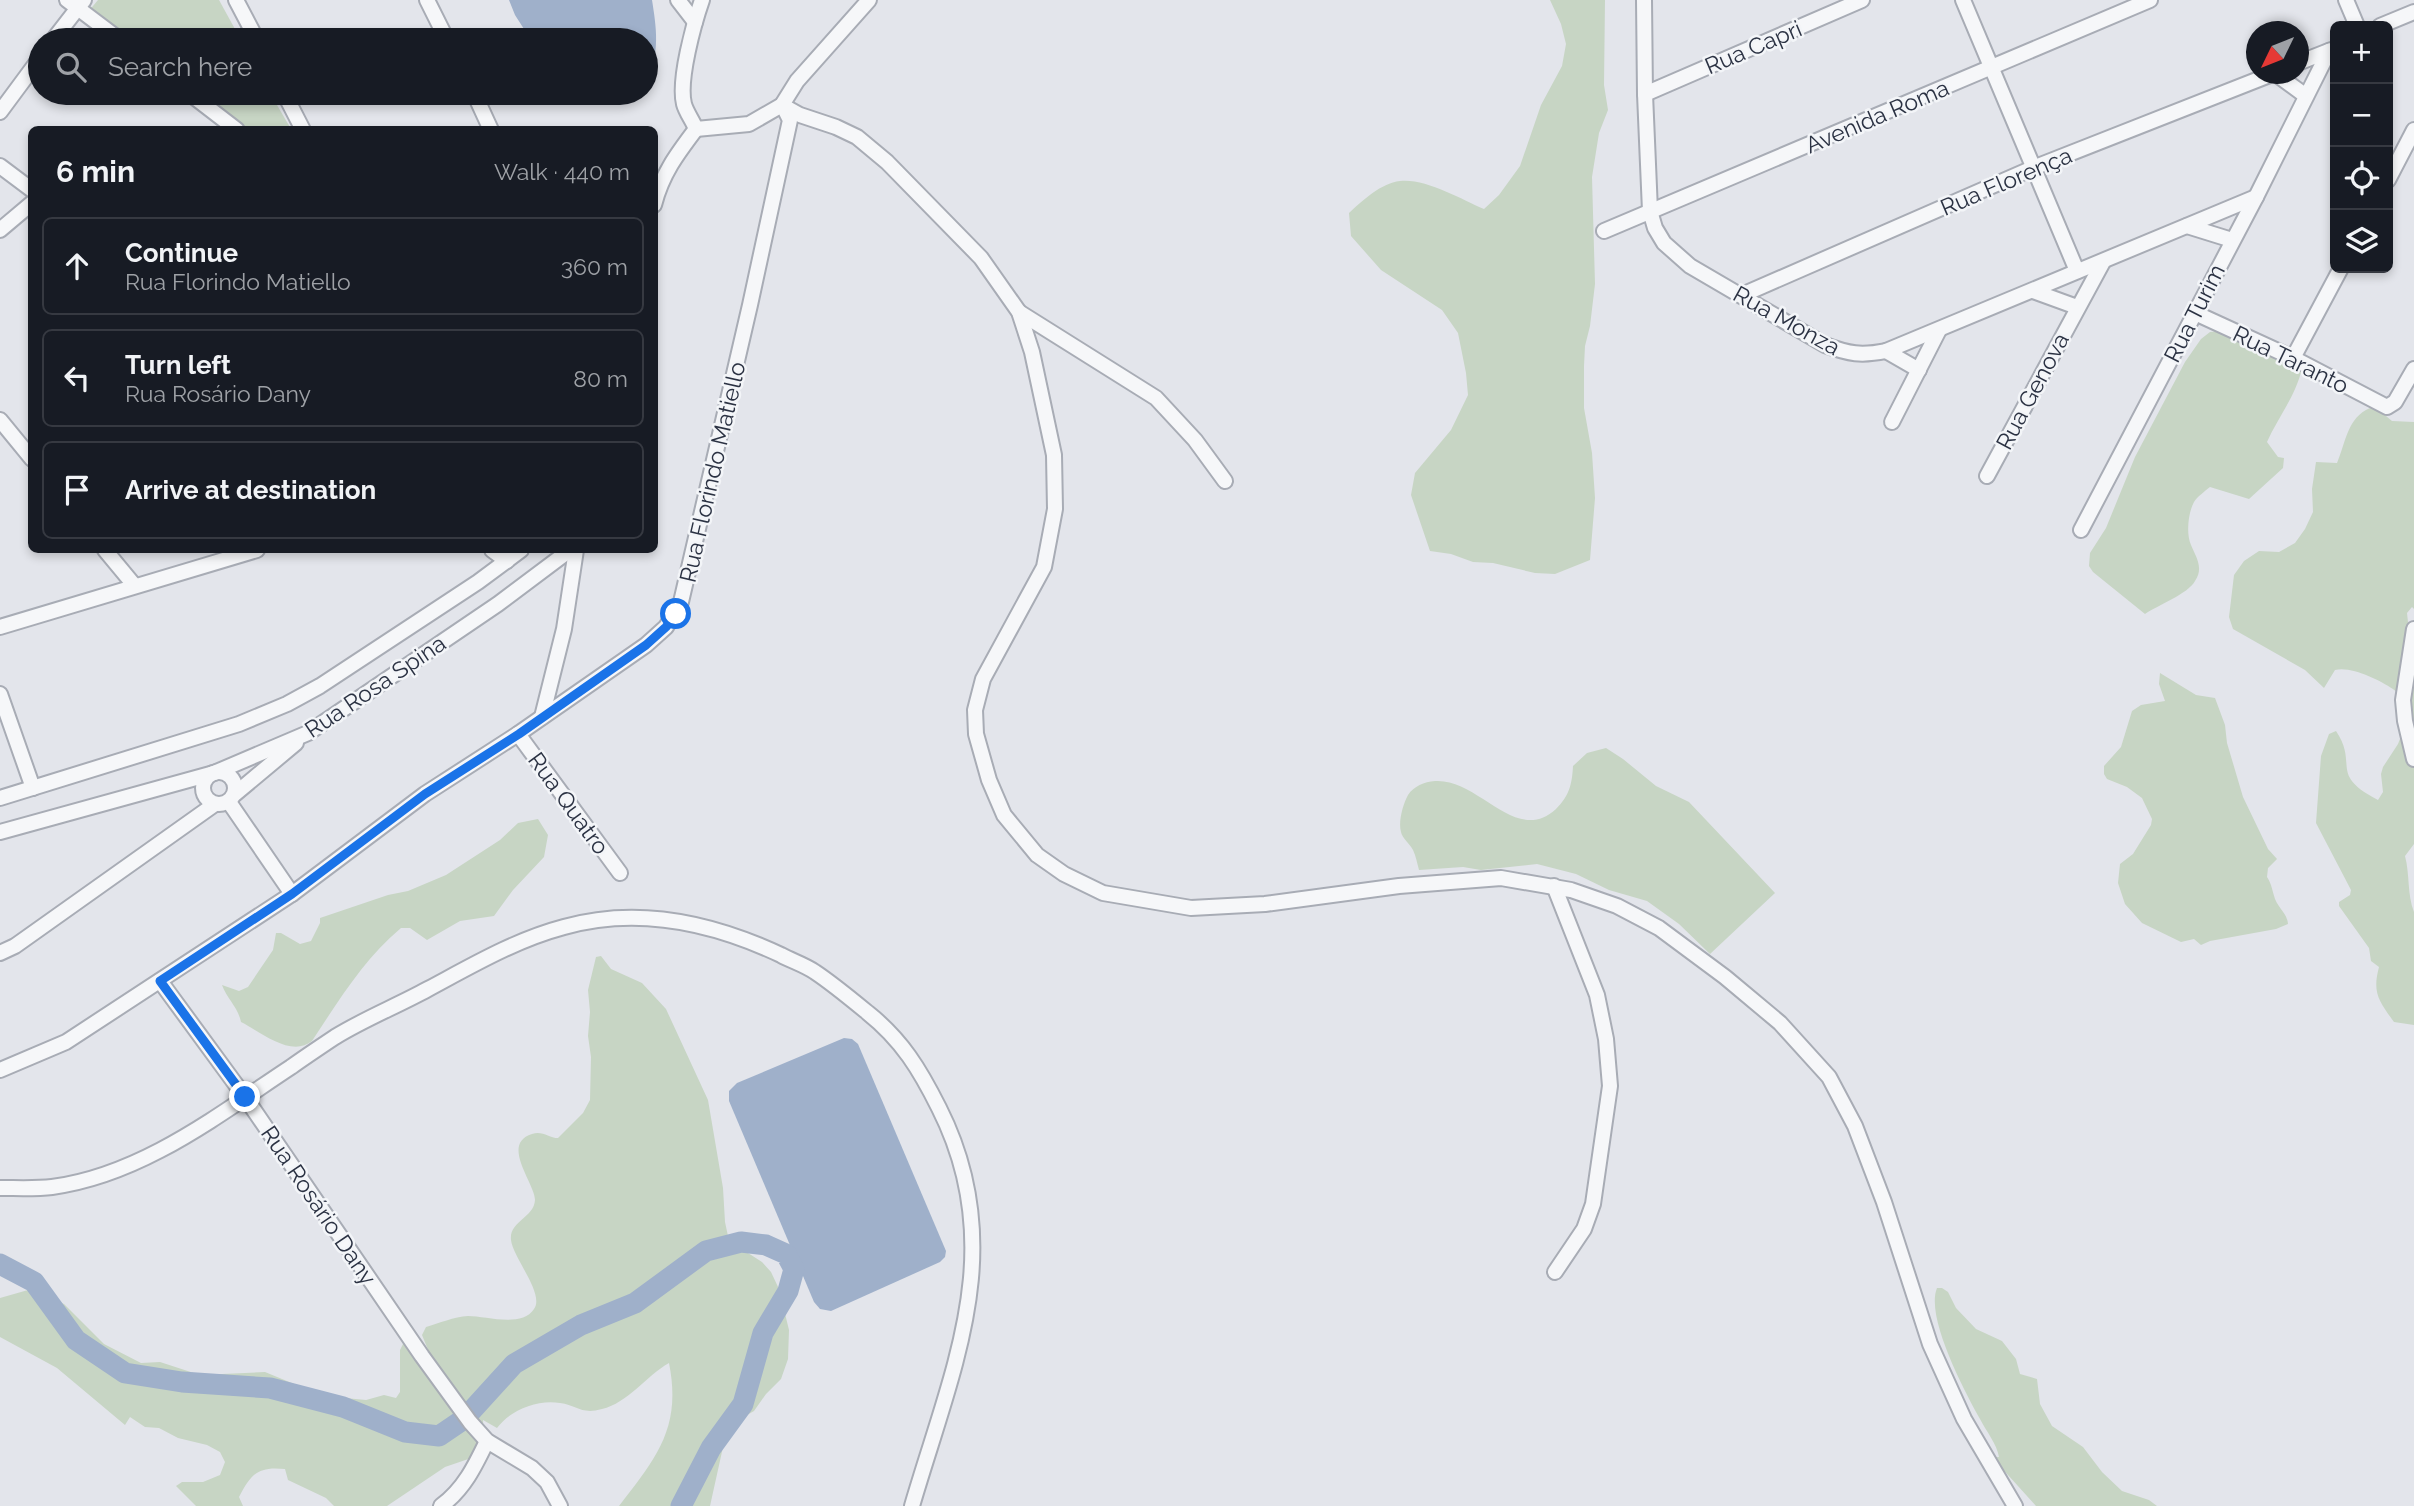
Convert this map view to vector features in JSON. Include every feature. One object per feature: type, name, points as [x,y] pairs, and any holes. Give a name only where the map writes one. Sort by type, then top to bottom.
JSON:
[{"type":"street","points":[[236,0],[251,28]]},
{"type":"street","points":[[426,0],[441,28]]},
{"type":"street","points":[[678,0],[695,22]]},
{"type":"street","points":[[696,129],[684,104],[683,83],[702,0]]},
{"type":"street","points":[[658,188],[669,166],[696,129],[749,124],[782,105],[797,81],[869,0]]},
{"type":"street","name":"Rua Monza","points":[[1644,0],[1650,211],[1655,228],[1674,253],[1690,266],[1825,345],[1845,352],[1864,356],[1886,351],[2256,197]]},
{"type":"street","name":"Rua Capri","points":[[1645,94],[1862,0]]},
{"type":"street","points":[[1963,0],[2077,271]]},
{"type":"street","name":"Avenida Roma","points":[[1604,231],[2150,0]]},
{"type":"street","points":[[2346,0],[2355,21]]},
{"type":"street","points":[[60,28],[76,3],[106,28]]},
{"type":"street","points":[[2392,21],[2414,12]]},
{"type":"street","points":[[2309,58],[2330,50]]},
{"type":"street","name":"Rua Turim","points":[[2081,530],[2330,53]]},
{"type":"street","points":[[0,112],[28,74]]},
{"type":"street","name":"Rua Florença","points":[[1742,295],[2033,168],[2248,84]]},
{"type":"street","points":[[2289,84],[2306,96]]},
{"type":"street","points":[[205,105],[232,126]]},
{"type":"street","points":[[290,105],[301,126]]},
{"type":"street","points":[[480,105],[489,126]]},
{"type":"street","points":[[782,105],[800,116],[836,127],[857,137],[887,162],[981,258],[1019,312],[1032,352],[1055,455],[1055,509],[1045,567],[984,679],[975,710],[976,734],[989,780],[1004,815],[1037,855],[1064,874],[1103,893],[1191,908],[1265,904],[1399,886],[1501,878],[1554,886],[1617,906],[1659,928],[1725,977],[1780,1023],[1829,1077],[1855,1126],[1879,1189],[1930,1344],[1964,1419],[2015,1506]]},
{"type":"street","name":"Rua Florindo Matiello","points":[[0,1070],[66,1042],[292,894],[425,794],[519,734],[646,645],[666,627],[681,602],[750,305],[789,120],[782,105]]},
{"type":"street","points":[[2393,170],[2414,130]]},
{"type":"street","points":[[0,166],[28,187]]},
{"type":"street","points":[[0,230],[28,206]]},
{"type":"street","points":[[2187,226],[2232,240]]},
{"type":"street","name":"Rua Genova","points":[[1987,476],[2103,262]]},
{"type":"street","points":[[2293,358],[2338,273]]},
{"type":"street","name":"Rua Genova","points":[[2033,291],[2077,307]]},
{"type":"street","points":[[1019,312],[1156,398],[1195,440],[1225,481]]},
{"type":"street","name":"Rua Taranto","points":[[2195,313],[2293,358],[2387,407],[2395,402],[2414,369]]},
{"type":"street","points":[[1892,422],[1939,330]]},
{"type":"street","points":[[1886,351],[1919,370]]},
{"type":"street","points":[[0,420],[28,454]]},
{"type":"street","points":[[107,553],[134,585]]},
{"type":"street","points":[[0,627],[246,553]]},
{"type":"street","points":[[496,553],[507,561]]},
{"type":"street","points":[[0,798],[239,724],[287,704],[320,686],[518,553]]},
{"type":"street","name":"Rua Rosa Spina","points":[[0,832],[214,773],[308,733],[508,597],[566,553]]},
{"type":"street","points":[[542,717],[564,629],[576,553]]},
{"type":"street","points":[[2414,629],[2403,700],[2414,759]]},
{"type":"street","points":[[0,694],[33,788]]},
{"type":"street","points":[[0,953],[15,946],[226,800],[308,733]]},
{"type":"street","name":"Rua Quatro","points":[[519,734],[621,873]]},
{"type":"street","points":[[223,772],[231,777],[235,784],[226,800],[208,799],[204,792],[207,777],[223,772]]},
{"type":"street","points":[[226,800],[292,894]]},
{"type":"street","points":[[1554,886],[1597,995],[1606,1039],[1610,1086],[1593,1204],[1584,1229],[1555,1272]]},
{"type":"street","points":[[0,1188],[51,1188],[127,1167],[175,1142],[337,1036],[478,962],[564,926],[611,918],[659,918],[711,928],[756,943],[813,970],[890,1030],[920,1070],[948,1126],[964,1175],[973,1226],[973,1274],[964,1331],[942,1413],[912,1506]]},
{"type":"street","name":"Rua Rosário Dany","points":[[160,981],[245,1097],[470,1422],[487,1441],[532,1468],[547,1482],[560,1506]]},
{"type":"street","points":[[441,1506],[458,1491],[475,1467],[487,1441]]},
{"type":"green space","points":[[98,0],[219,0],[234,28],[109,28],[88,12]]},
{"type":"green space","points":[[1550,0],[1605,0],[1604,85],[1608,110],[1599,133],[1592,177],[1595,284],[1584,366],[1584,408],[1592,453],[1595,498],[1590,560],[1555,574],[1473,562],[1451,554],[1430,551],[1411,495],[1415,473],[1451,430],[1468,395],[1458,333],[1442,310],[1381,270],[1351,236],[1349,213],[1379,189],[1400,181],[1432,186],[1484,209],[1499,195],[1520,166],[1541,105],[1562,66],[1566,44],[1561,24]]},
{"type":"green space","points":[[210,105],[277,105],[289,126],[239,126]]},
{"type":"green space","points":[[2221,331],[2302,368],[2291,397],[2267,442],[2278,457],[2284,458],[2283,468],[2249,499],[2210,487],[2197,498],[2190,512],[2188,529],[2189,540],[2198,563],[2198,576],[2186,590],[2145,614],[2093,572],[2089,566],[2090,553],[2106,528],[2135,457],[2185,362],[2201,339],[2210,332]]},
{"type":"green space","points":[[2370,408],[2380,411],[2392,421],[2414,422],[2414,609],[2412,607],[2407,613],[2408,622],[2414,631],[2414,844],[2405,856],[2414,912],[2414,1025],[2394,1022],[2378,996],[2376,984],[2379,967],[2371,961],[2369,948],[2339,906],[2339,902],[2350,895],[2351,890],[2316,823],[2321,756],[2329,734],[2336,731],[2345,752],[2349,776],[2354,783],[2378,800],[2383,792],[2383,767],[2398,744],[2412,708],[2387,685],[2349,670],[2335,670],[2324,688],[2305,670],[2233,629],[2229,617],[2234,575],[2244,561],[2259,551],[2279,552],[2295,543],[2313,512],[2312,489],[2316,462],[2337,463],[2352,424],[2362,412]]},
{"type":"green space","points":[[2160,673],[2196,695],[2215,698],[2225,725],[2227,743],[2243,797],[2268,849],[2277,859],[2268,868],[2267,877],[2288,924],[2201,945],[2194,939],[2181,942],[2142,923],[2125,904],[2118,883],[2120,864],[2133,854],[2152,819],[2142,798],[2127,787],[2107,779],[2104,766],[2121,747],[2132,711],[2141,705],[2165,701],[2159,684]]},
{"type":"green space","points":[[1606,748],[1656,786],[1689,802],[1775,893],[1710,954],[1679,924],[1647,901],[1609,890],[1576,874],[1537,864],[1481,870],[1463,867],[1419,870],[1414,852],[1400,828],[1404,803],[1416,787],[1435,781],[1451,783],[1467,789],[1512,816],[1526,820],[1541,818],[1556,809],[1567,795],[1573,766],[1587,753]]},
{"type":"green space","points":[[538,819],[548,835],[544,857],[513,890],[494,916],[460,921],[427,940],[410,928],[401,928],[375,953],[342,995],[312,1041],[295,1047],[286,1045],[241,1022],[222,985],[239,991],[248,987],[273,950],[276,933],[300,944],[311,941],[320,918],[408,891],[446,875],[500,840],[518,823]]},
{"type":"green space","points":[[601,956],[611,969],[642,983],[666,1009],[708,1100],[728,1236],[734,1244],[762,1262],[771,1272],[779,1289],[789,1330],[788,1359],[781,1379],[754,1411],[727,1429],[710,1506],[619,1506],[655,1457],[669,1424],[672,1386],[669,1363],[629,1395],[602,1409],[589,1411],[552,1402],[525,1407],[509,1416],[497,1428],[483,1420],[484,1442],[480,1455],[445,1467],[387,1506],[334,1506],[326,1498],[288,1480],[285,1469],[276,1468],[262,1470],[247,1482],[239,1497],[243,1506],[196,1506],[176,1486],[182,1482],[203,1482],[220,1475],[225,1462],[220,1452],[207,1445],[178,1438],[159,1428],[145,1427],[130,1417],[125,1425],[57,1368],[0,1337],[0,1298],[35,1288],[64,1304],[104,1344],[141,1363],[160,1362],[200,1375],[265,1372],[299,1386],[345,1398],[366,1400],[384,1395],[396,1398],[400,1392],[400,1350],[403,1344],[409,1344],[433,1362],[422,1335],[426,1327],[468,1316],[513,1320],[528,1315],[534,1309],[535,1294],[513,1248],[511,1234],[531,1211],[535,1200],[519,1155],[519,1146],[523,1139],[536,1133],[558,1138],[583,1113],[590,1100],[588,990],[596,957]]},
{"type":"green space","points":[[1937,1288],[1948,1292],[1956,1308],[1976,1329],[2002,1341],[2016,1359],[2020,1374],[2037,1379],[2040,1404],[2052,1426],[2083,1447],[2102,1472],[2122,1491],[2149,1500],[2157,1506],[2036,1506],[1979,1440],[1995,1457],[1999,1457],[1994,1442],[1965,1391],[1941,1335],[1935,1301]]},
{"type":"water","points":[[509,0],[652,0],[655,28],[523,28]]},
{"type":"water","points":[[844,1038],[852,1039],[858,1044],[946,1251],[940,1262],[831,1311],[820,1309],[814,1302],[729,1101],[729,1091],[737,1083]]},
{"type":"waterway","points":[[0,1264],[34,1282],[76,1340],[125,1373],[182,1382],[270,1388],[343,1407],[405,1432],[439,1436],[464,1419],[514,1364],[581,1325],[635,1303],[706,1251],[741,1242],[766,1245],[786,1254],[794,1269],[788,1291],[763,1333],[743,1404],[711,1448],[681,1506]]},
{"type":"route","points":[[245,1097],[160,981],[292,894],[425,794],[519,734],[646,645],[676,614]]}]
